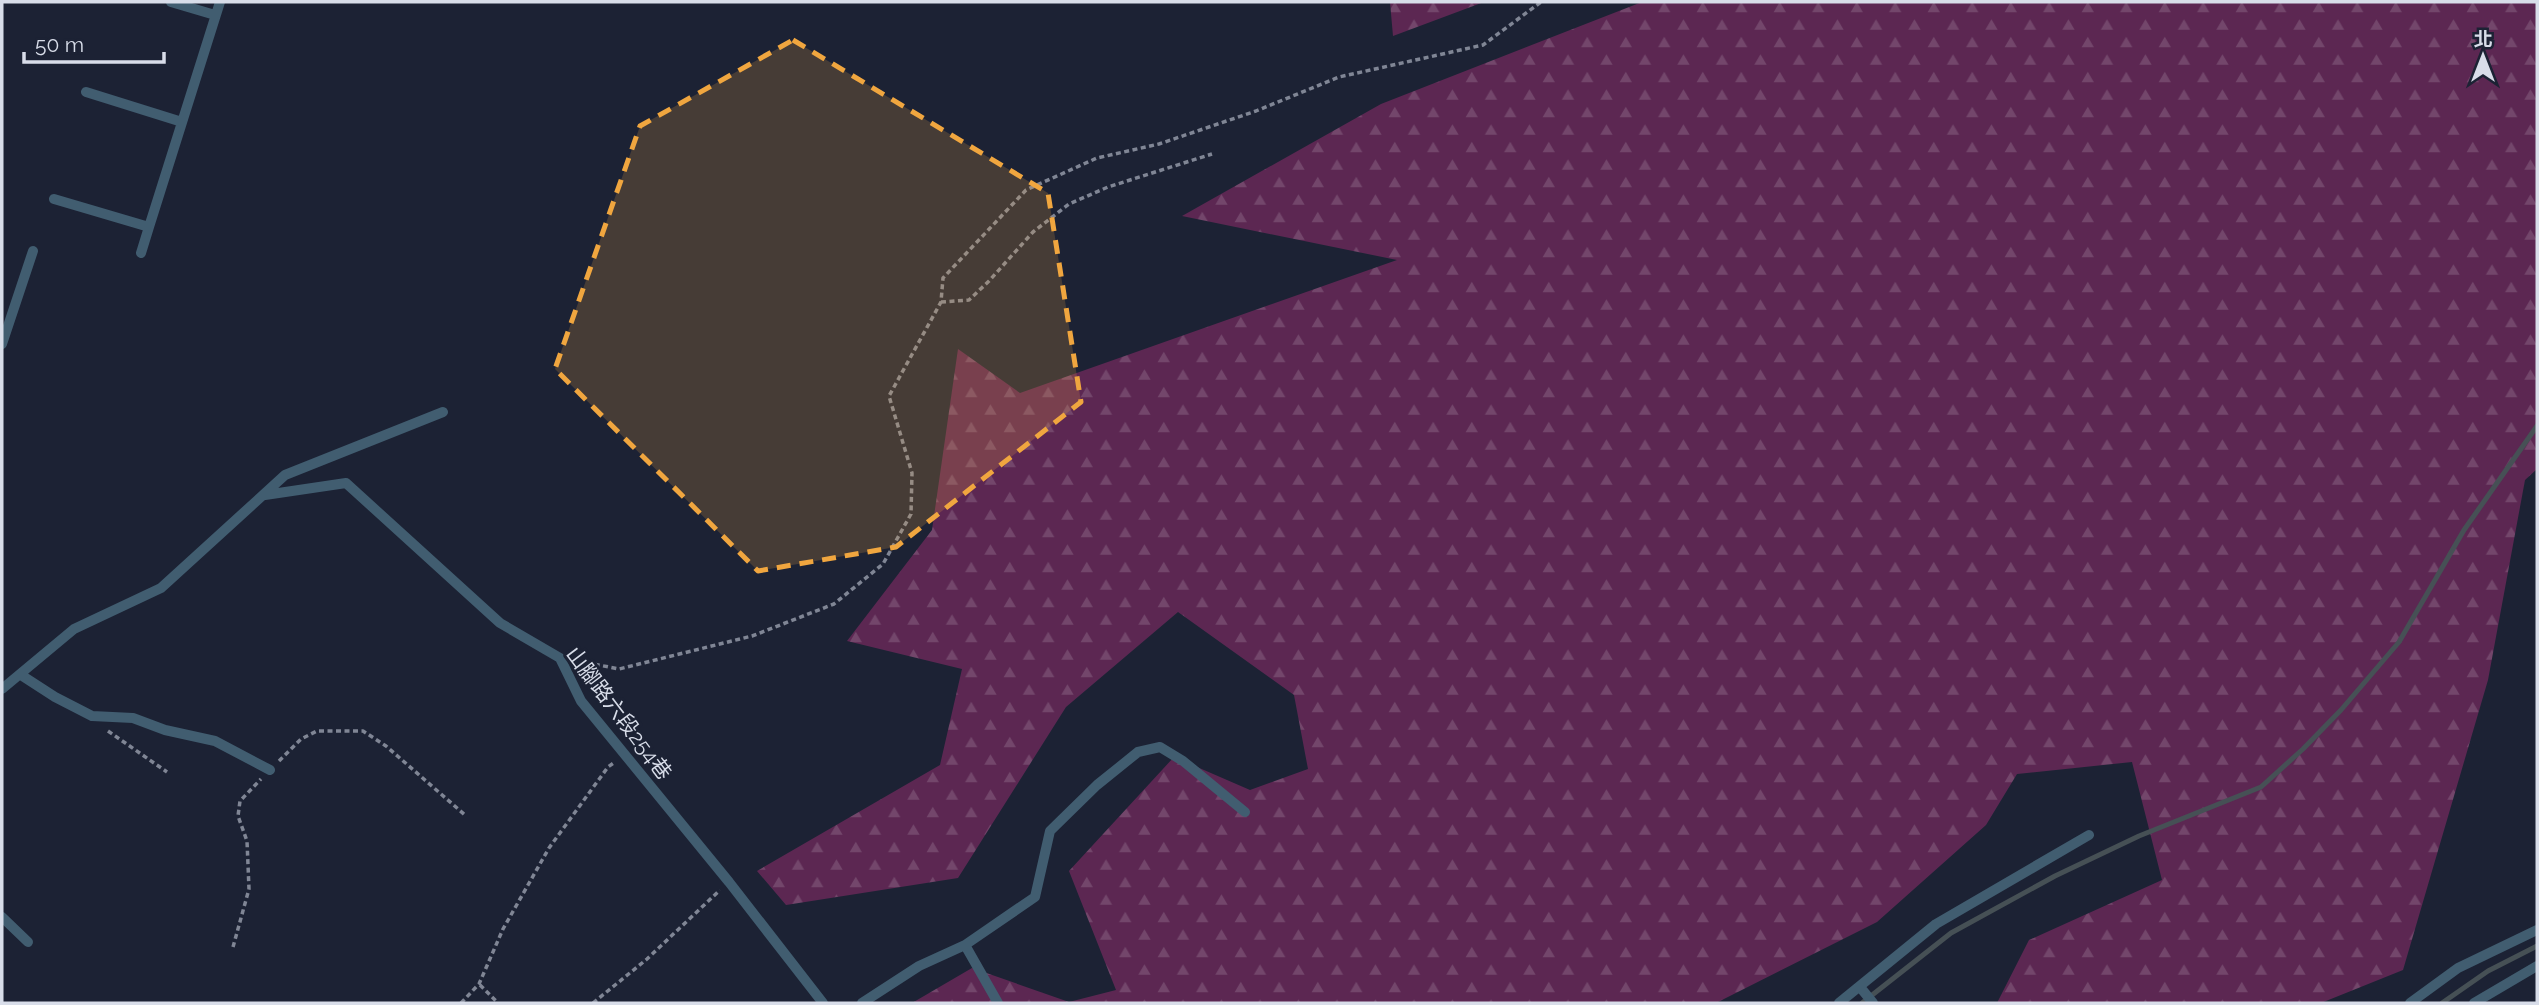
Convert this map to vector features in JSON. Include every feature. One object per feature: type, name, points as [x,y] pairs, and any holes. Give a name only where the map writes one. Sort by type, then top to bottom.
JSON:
[{"type":"lane","points":[[171,2],[215,15]]},
{"type":"lane","points":[[141,253],[220,2]]},
{"type":"lane","points":[[86,92],[182,122]]},
{"type":"lane","points":[[54,199],[149,228]]},
{"type":"lane","points":[[2,344],[33,251]]},
{"type":"lane","points":[[2,689],[75,629],[161,588],[285,475],[443,412]]},
{"type":"lane","name":"山腳路六段254巷","points":[[265,495],[346,483],[500,623],[560,658],[581,701],[729,882],[823,1003]]},
{"type":"lane","points":[[21,675],[55,698],[92,716],[134,719],[165,730],[215,741],[270,770]]},
{"type":"lane","points":[[862,1003],[919,966],[965,945],[1035,897],[1050,831],[1097,785],[1138,752],[1160,747],[1183,761],[1245,812]]},
{"type":"lane","points":[[1839,1003],[1936,924],[2089,835]]},
{"type":"lane","points":[[2,918],[28,942]]},
{"type":"lane","points":[[2410,1003],[2458,968],[2537,930]]},
{"type":"lane","points":[[965,945],[998,1003]]},
{"type":"lane","points":[[2474,1003],[2537,966]]},
{"type":"lane","points":[[1860,987],[1873,1003]]},
{"type":"path","points":[[560,658],[619,669],[752,636],[834,604],[883,564],[911,514],[912,473],[889,396],[941,302],[943,278],[1026,190],[1097,158],[1159,144],[1256,111],[1339,78],[1483,45],[1541,2]]},
{"type":"path","points":[[941,302],[969,300],[1033,232],[1069,204],[1108,187],[1212,154]]},
{"type":"path","points":[[92,716],[114,737],[167,772]]},
{"type":"path","points":[[233,947],[248,889],[247,841],[238,816],[240,801],[301,739],[317,730],[363,732],[386,746],[465,815]]},
{"type":"path","points":[[461,1003],[479,984],[503,929],[549,848],[608,767],[624,756]]},
{"type":"path","points":[[593,1003],[647,959],[729,882]]},
{"type":"path","points":[[479,984],[498,1003]]},
{"type":"highlighted area","points":[[793,40],[1048,193],[1081,402],[896,547],[758,571],[555,369],[640,126]]},
{"type":"green space","points":[[1390,2],[1484,2],[1393,36]]},
{"type":"green space","points":[[1642,2],[2537,2],[2537,469],[2525,480],[2488,680],[2403,970],[2321,1003],[1997,1003],[2029,940],[2162,880],[2132,762],[2017,774],[1986,825],[1877,922],[1716,1003],[912,1003],[972,968],[1069,1002],[1116,990],[1069,871],[1174,757],[1250,790],[1308,769],[1294,695],[1178,612],[1066,707],[958,878],[786,905],[757,871],[940,765],[962,669],[847,641],[932,530],[958,349],[1020,393],[1397,260],[1182,216],[1381,104]]},
{"type":"waterway","points":[[1862,1003],[1951,933],[2055,876],[2139,836],[2261,787],[2341,710],[2399,642],[2464,530],[2537,426]]},
{"type":"waterway","points":[[2442,1003],[2488,971],[2537,946]]}]
